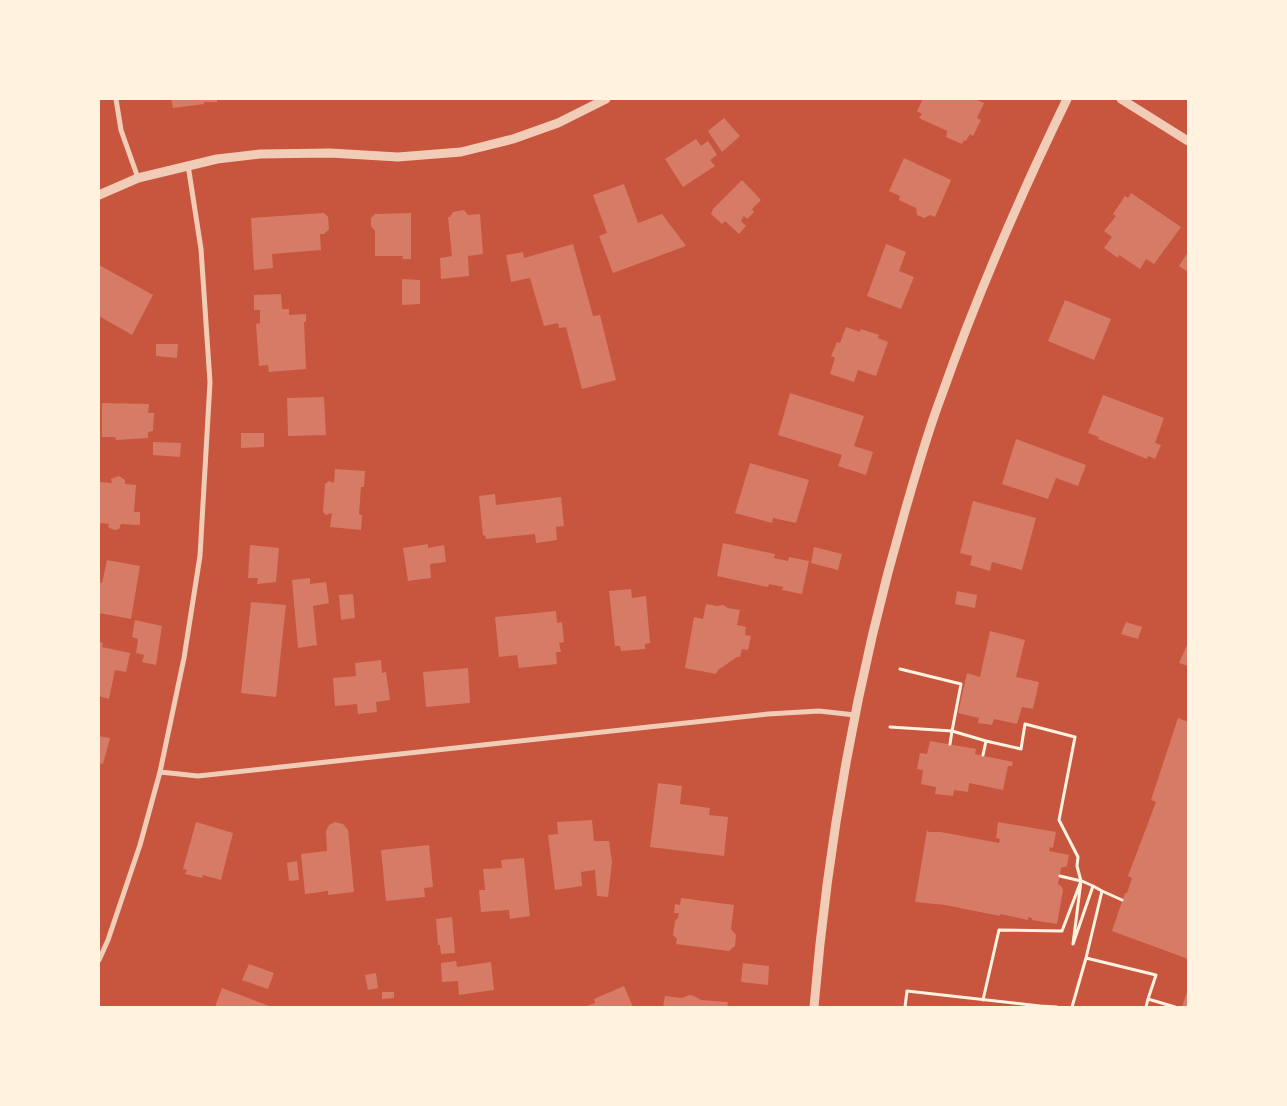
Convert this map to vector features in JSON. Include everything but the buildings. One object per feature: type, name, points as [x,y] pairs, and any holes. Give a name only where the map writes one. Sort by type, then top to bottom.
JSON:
[{"type":"street","points":[[116,99],[121,130],[138,178]]},
{"type":"street","points":[[99,195],[138,178],[217,158],[260,154],[330,153],[398,157],[461,152],[514,139],[558,123],[606,99]]},
{"type":"street","points":[[814,1007],[818,953],[829,871],[854,715],[888,571],[940,399],[968,322],[1043,147],[1067,99]]},
{"type":"street","points":[[1121,99],[1188,141]]},
{"type":"street","points":[[99,960],[108,940],[140,845],[160,772],[184,658],[200,556],[210,382],[202,249],[188,165]]},
{"type":"street","points":[[160,772],[198,776],[768,714],[819,711],[854,715]]},
{"type":"path","points":[[900,669],[961,684],[950,744]]},
{"type":"path","points":[[890,727],[952,731],[1021,749],[1025,724],[1075,737],[1060,820],[1078,857],[1077,866],[1082,881],[1073,944],[1093,886]]},
{"type":"path","points":[[983,756],[986,741]]},
{"type":"path","points":[[1060,876],[1082,881],[1122,900]]},
{"type":"path","points":[[982,1000],[999,930],[1062,931],[1082,881]]},
{"type":"path","points":[[1072,1007],[1102,891]]},
{"type":"path","points":[[1086,958],[1156,975],[1146,1007]]},
{"type":"path","points":[[905,1007],[907,991],[1057,1007]]},
{"type":"path","points":[[1148,999],[1175,1007]]}]
